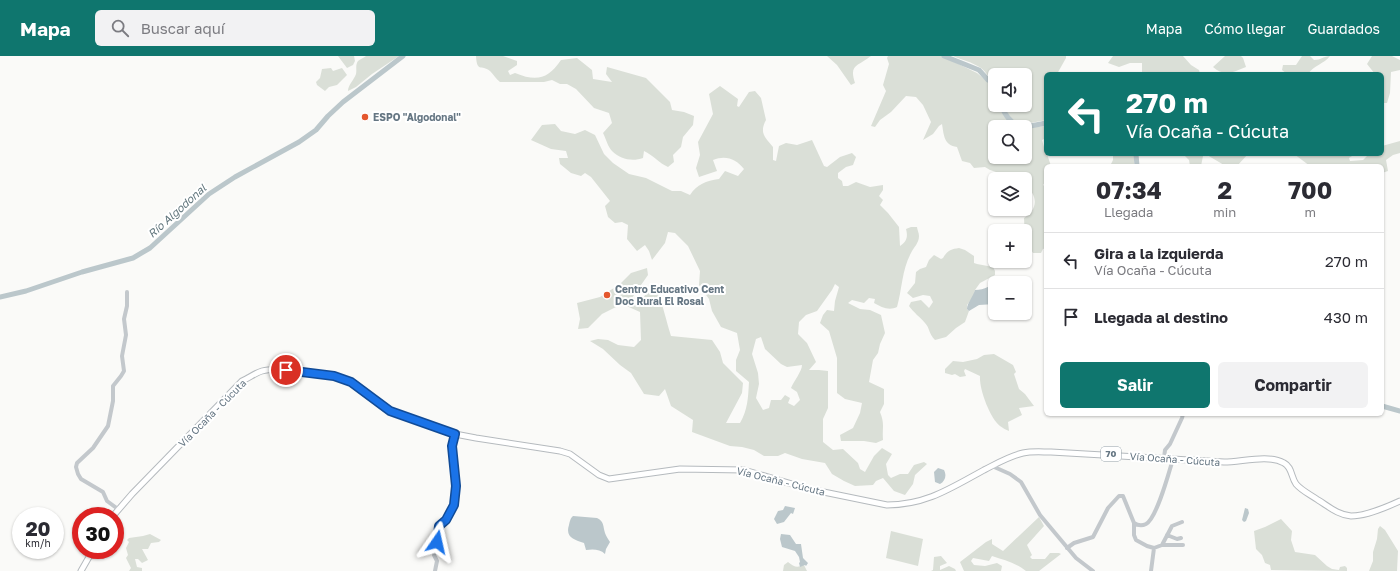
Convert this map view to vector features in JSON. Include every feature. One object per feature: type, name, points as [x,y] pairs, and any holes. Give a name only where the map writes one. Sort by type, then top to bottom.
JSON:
[{"type":"main road","name":"Vía Ocaña - Cúcuta","points":[[120,507],[242,381],[261,371],[273,369],[334,376],[345,379],[390,411],[455,434],[560,451],[570,454],[604,478],[609,479],[680,470],[744,470],[809,489],[887,505],[906,504],[938,495],[1016,455],[1036,452],[1082,453],[1224,462],[1260,459],[1277,460],[1285,463],[1289,467],[1293,480],[1302,489],[1337,512],[1350,516],[1361,515],[1400,501]]},
{"type":"main road","points":[[81,571],[88,559]]},
{"type":"street","points":[[115,507],[107,501],[103,492],[81,479],[76,467],[77,463],[92,448],[109,425],[113,401],[112,386],[124,371],[122,356],[126,335],[124,320],[127,306],[127,292]]},
{"type":"street","points":[[1164,458],[1164,452],[1170,444],[1182,416]]},
{"type":"street","points":[[435,571],[437,562],[434,555],[438,528],[440,524],[446,520],[454,505],[456,486],[452,446],[455,434]]},
{"type":"street","points":[[1134,523],[1137,525],[1145,524],[1154,516],[1173,459]]},
{"type":"street","points":[[992,466],[1010,474],[1021,482],[1040,515],[1076,558],[1093,571]]},
{"type":"street","points":[[1067,548],[1074,543],[1093,538],[1108,508],[1119,496],[1122,496],[1134,523],[1134,535],[1136,540],[1144,545],[1154,548],[1162,545],[1183,545]]},
{"type":"street","points":[[1162,545],[1172,526],[1182,522]]},
{"type":"street","points":[[1167,535],[1175,538],[1181,538]]},
{"type":"street","points":[[1151,571],[1154,548]]},
{"type":"shaded area","points":[[338,56],[354,56],[355,61],[353,65],[347,68]]},
{"type":"shaded area","points":[[366,56],[399,56],[356,87],[348,91],[356,74],[357,63]]},
{"type":"shaded area","points":[[476,56],[503,56],[517,61],[517,65],[508,71],[510,75],[515,73],[536,78],[541,77],[547,75],[561,60],[577,58],[592,70],[593,79],[612,82],[606,74],[607,67],[646,78],[670,102],[672,110],[684,112],[694,116],[693,125],[683,137],[681,147],[673,155],[674,162],[668,167],[644,151],[643,158],[630,160],[622,158],[615,154],[611,149],[603,133],[612,123],[609,113],[594,108],[576,89],[567,84],[560,84],[552,80],[544,82],[500,82],[490,71],[477,65]]},
{"type":"shaded area","points":[[827,56],[871,56],[856,66],[853,72],[855,83],[851,85],[837,65]]},
{"type":"shaded area","points":[[888,56],[942,56],[977,73],[988,82],[988,112],[1002,112],[1008,120],[988,120],[988,164],[1032,164],[1032,127],[1044,126],[1044,139],[1042,140],[1044,156],[1048,156],[1050,164],[1044,164],[1044,249],[1041,253],[1033,253],[1032,251],[1032,224],[1024,224],[1024,218],[1027,216],[1032,216],[1035,203],[1032,193],[1032,172],[996,172],[985,167],[974,168],[970,163],[962,161],[957,147],[947,142],[942,124],[933,134],[923,140],[931,122],[923,105],[916,97],[906,96],[891,112],[880,120],[875,127],[871,126],[886,91],[883,85],[889,64],[887,58]]},
{"type":"shaded area","points":[[953,56],[1066,56],[1058,72],[1044,72],[1044,120],[1032,123],[1032,120],[1014,120],[1006,112],[1032,112],[1032,68],[988,68],[988,76],[981,68]]},
{"type":"shaded area","points":[[1113,56],[1183,56],[1200,72],[1142,72],[1142,63],[1130,63],[1119,67],[1108,63]]},
{"type":"shaded area","points":[[1225,56],[1241,56],[1246,67],[1233,72],[1221,72],[1213,67]]},
{"type":"shaded area","points":[[1302,56],[1310,56],[1314,60],[1330,56],[1310,72],[1284,72],[1282,70],[1283,65],[1296,65]]},
{"type":"shaded area","points":[[1372,56],[1392,56],[1400,60],[1400,70],[1391,72],[1390,93],[1387,103],[1384,103],[1384,72],[1373,72],[1367,64]]},
{"type":"shaded area","points":[[331,68],[333,71],[342,68],[347,75],[337,85],[329,87],[325,91],[317,85],[316,82],[320,78],[322,69]]},
{"type":"shaded area","points":[[720,86],[738,99],[737,106],[739,107],[749,92],[755,91],[761,98],[766,120],[763,132],[773,147],[773,160],[776,161],[779,146],[786,143],[797,145],[812,140],[824,166],[827,167],[840,157],[852,153],[856,157],[853,165],[846,167],[838,173],[838,178],[842,181],[843,186],[848,186],[856,182],[870,187],[883,185],[883,190],[879,196],[883,200],[880,205],[899,227],[900,246],[906,239],[906,229],[917,227],[919,238],[908,259],[897,307],[888,309],[874,303],[875,299],[869,298],[864,303],[852,300],[848,303],[860,309],[870,310],[881,315],[885,333],[878,353],[873,360],[869,382],[884,389],[884,404],[880,412],[883,423],[883,440],[876,443],[864,441],[841,441],[840,435],[853,428],[860,413],[862,403],[845,399],[837,393],[837,358],[829,331],[820,323],[827,310],[834,311],[839,287],[835,284],[817,311],[806,315],[799,322],[798,334],[807,343],[816,362],[809,370],[828,371],[828,408],[823,419],[823,442],[833,450],[843,449],[858,463],[860,469],[865,472],[874,456],[882,448],[892,454],[886,464],[888,475],[891,478],[900,474],[908,474],[914,465],[924,462],[927,464],[915,475],[913,484],[905,495],[894,491],[883,478],[876,481],[873,485],[855,486],[832,474],[825,463],[802,459],[785,453],[778,456],[764,456],[754,450],[730,446],[692,432],[693,420],[671,406],[665,389],[659,396],[644,394],[631,373],[603,349],[590,341],[598,339],[608,340],[618,345],[634,347],[641,340],[640,312],[622,304],[602,314],[588,328],[578,329],[580,319],[577,303],[600,297],[620,284],[631,273],[647,268],[648,275],[632,298],[642,300],[649,289],[657,290],[671,336],[712,340],[720,352],[723,363],[743,383],[742,393],[726,423],[740,423],[743,418],[748,398],[749,382],[736,371],[736,360],[740,350],[737,333],[721,327],[712,311],[709,299],[699,285],[700,271],[688,246],[675,233],[668,232],[665,243],[652,260],[645,245],[637,251],[627,239],[628,225],[622,222],[615,223],[608,217],[605,206],[610,201],[591,177],[585,173],[581,176],[571,173],[560,164],[559,158],[568,158],[566,151],[551,149],[531,140],[542,125],[555,124],[561,131],[575,134],[585,130],[595,135],[604,154],[613,163],[629,174],[646,178],[672,191],[681,191],[690,195],[702,184],[719,179],[725,171],[738,176],[744,169],[734,160],[722,158],[713,160],[717,171],[699,177],[696,168],[700,155],[698,142],[713,114],[709,94]],"holes":[[[761,337],[765,349],[781,364],[787,367],[802,365],[791,388],[797,392],[800,400],[794,406],[788,403],[790,398],[785,395],[781,400],[771,400],[769,408],[763,410],[756,398],[759,384],[758,373],[752,354],[756,339]]]},
{"type":"shaded area","points":[[1400,141],[1400,153],[1393,155],[1386,160],[1388,171],[1384,172],[1384,164],[1307,164],[1297,156],[1352,156],[1349,158],[1350,161],[1363,160],[1367,156],[1384,156],[1384,145]]},
{"type":"shaded area","points":[[1113,156],[1134,156],[1134,164],[1111,164]]},
{"type":"shaded area","points":[[1185,156],[1203,156],[1201,164],[1190,164],[1189,160]]},
{"type":"shaded area","points":[[1209,156],[1246,156],[1239,164],[1222,164]]},
{"type":"shaded area","points":[[959,248],[965,250],[974,256],[974,263],[988,266],[988,268],[994,268],[995,275],[988,276],[988,279],[980,283],[975,290],[973,297],[967,305],[967,309],[969,311],[965,322],[946,337],[935,340],[927,325],[909,306],[911,302],[921,300],[929,308],[933,302],[930,296],[923,295],[913,298],[907,293],[915,283],[916,272],[926,267],[929,260],[934,255],[941,259],[954,249]]},
{"type":"shaded area","points":[[988,286],[988,304],[979,305],[969,311],[967,309],[968,304],[975,290]]},
{"type":"shaded area","points":[[994,354],[1013,365],[1016,372],[1014,374],[1019,389],[1034,406],[1019,408],[1022,415],[1008,422],[1009,431],[996,422],[989,410],[981,388],[980,376],[965,369],[964,371],[966,376],[960,377],[955,374],[952,375],[945,373],[945,369],[953,361],[963,362],[977,359],[984,355]]},
{"type":"shaded area","points":[[938,468],[944,470],[945,474],[944,480],[940,484],[935,482],[934,472]]},
{"type":"shaded area","points":[[785,506],[795,508],[793,514],[791,513],[784,522],[777,524],[774,519],[778,511],[783,510]]},
{"type":"shaded area","points":[[1245,508],[1248,509],[1249,513],[1246,521],[1244,522],[1242,520]]},
{"type":"shaded area","points":[[573,516],[597,518],[601,521],[605,534],[610,542],[605,554],[601,551],[586,550],[584,543],[569,535],[568,529],[570,520]]},
{"type":"shaded area","points":[[1039,517],[1044,526],[1027,545],[1032,555],[1030,557],[1032,559],[1045,559],[1050,553],[1061,554],[1039,571],[1026,571],[1005,560],[992,556],[989,561],[973,558],[971,561],[974,565],[985,566],[997,563],[1002,566],[1001,571],[964,571],[960,562],[986,542],[992,539],[992,544],[1003,551]]},
{"type":"shaded area","points":[[1281,519],[1292,531],[1291,540],[1295,552],[1315,555],[1332,569],[1339,570],[1340,567],[1345,566],[1347,571],[1271,570],[1270,565],[1265,563],[1262,555],[1256,549],[1254,531]]},
{"type":"shaded area","points":[[1380,526],[1385,530],[1398,551],[1397,571],[1369,571],[1373,561],[1373,552]]},
{"type":"shaded area","points":[[891,531],[923,539],[918,566],[886,558]]},
{"type":"shaded area","points":[[150,534],[161,540],[159,542],[151,543],[148,549],[142,549],[148,560],[142,563],[138,559],[135,559],[137,567],[142,568],[142,571],[129,571],[131,568],[126,558],[128,555],[126,548],[129,542],[127,540],[129,538]]},
{"type":"shaded area","points":[[781,534],[790,535],[796,544],[801,544],[803,558],[808,563],[806,566],[800,567],[799,557],[795,551],[782,547],[780,539]]},
{"type":"shaded area","points":[[941,556],[947,563],[940,566],[940,570],[949,566],[956,571],[931,571],[933,570],[934,557]]},
{"type":"shaded area","points":[[788,562],[796,566],[804,565],[807,571],[783,571],[784,565]]},
{"type":"waterway","name":"Río Algodonal","points":[[0,297],[26,291],[82,272],[133,258],[150,248],[209,194],[235,177],[299,142],[316,130],[343,102],[403,56]]},
{"type":"waterway","name":"Río Algodonal","points":[[944,56],[979,70],[988,80]]},
{"type":"waterway","name":"Río Algodonal","points":[[1004,112],[1009,119],[1019,125],[1031,126],[1044,123]]},
{"type":"waterway","name":"Río Algodonal","points":[[1136,156],[1137,164]]},
{"type":"waterway","name":"Río Algodonal","points":[[1384,407],[1400,411]]},
{"type":"place","name":"ESPO \"Algodonal\"","points":[[365,117]]},
{"type":"place","name":"Centro Educativo Cent Doc Rural El Rosal","points":[[607,295]]},
{"type":"route","points":[[286,370],[334,376],[345,379],[367,393],[390,411],[425,422],[455,434],[452,446],[456,486],[454,505],[446,520],[440,524],[438,528],[437,542]]}]
